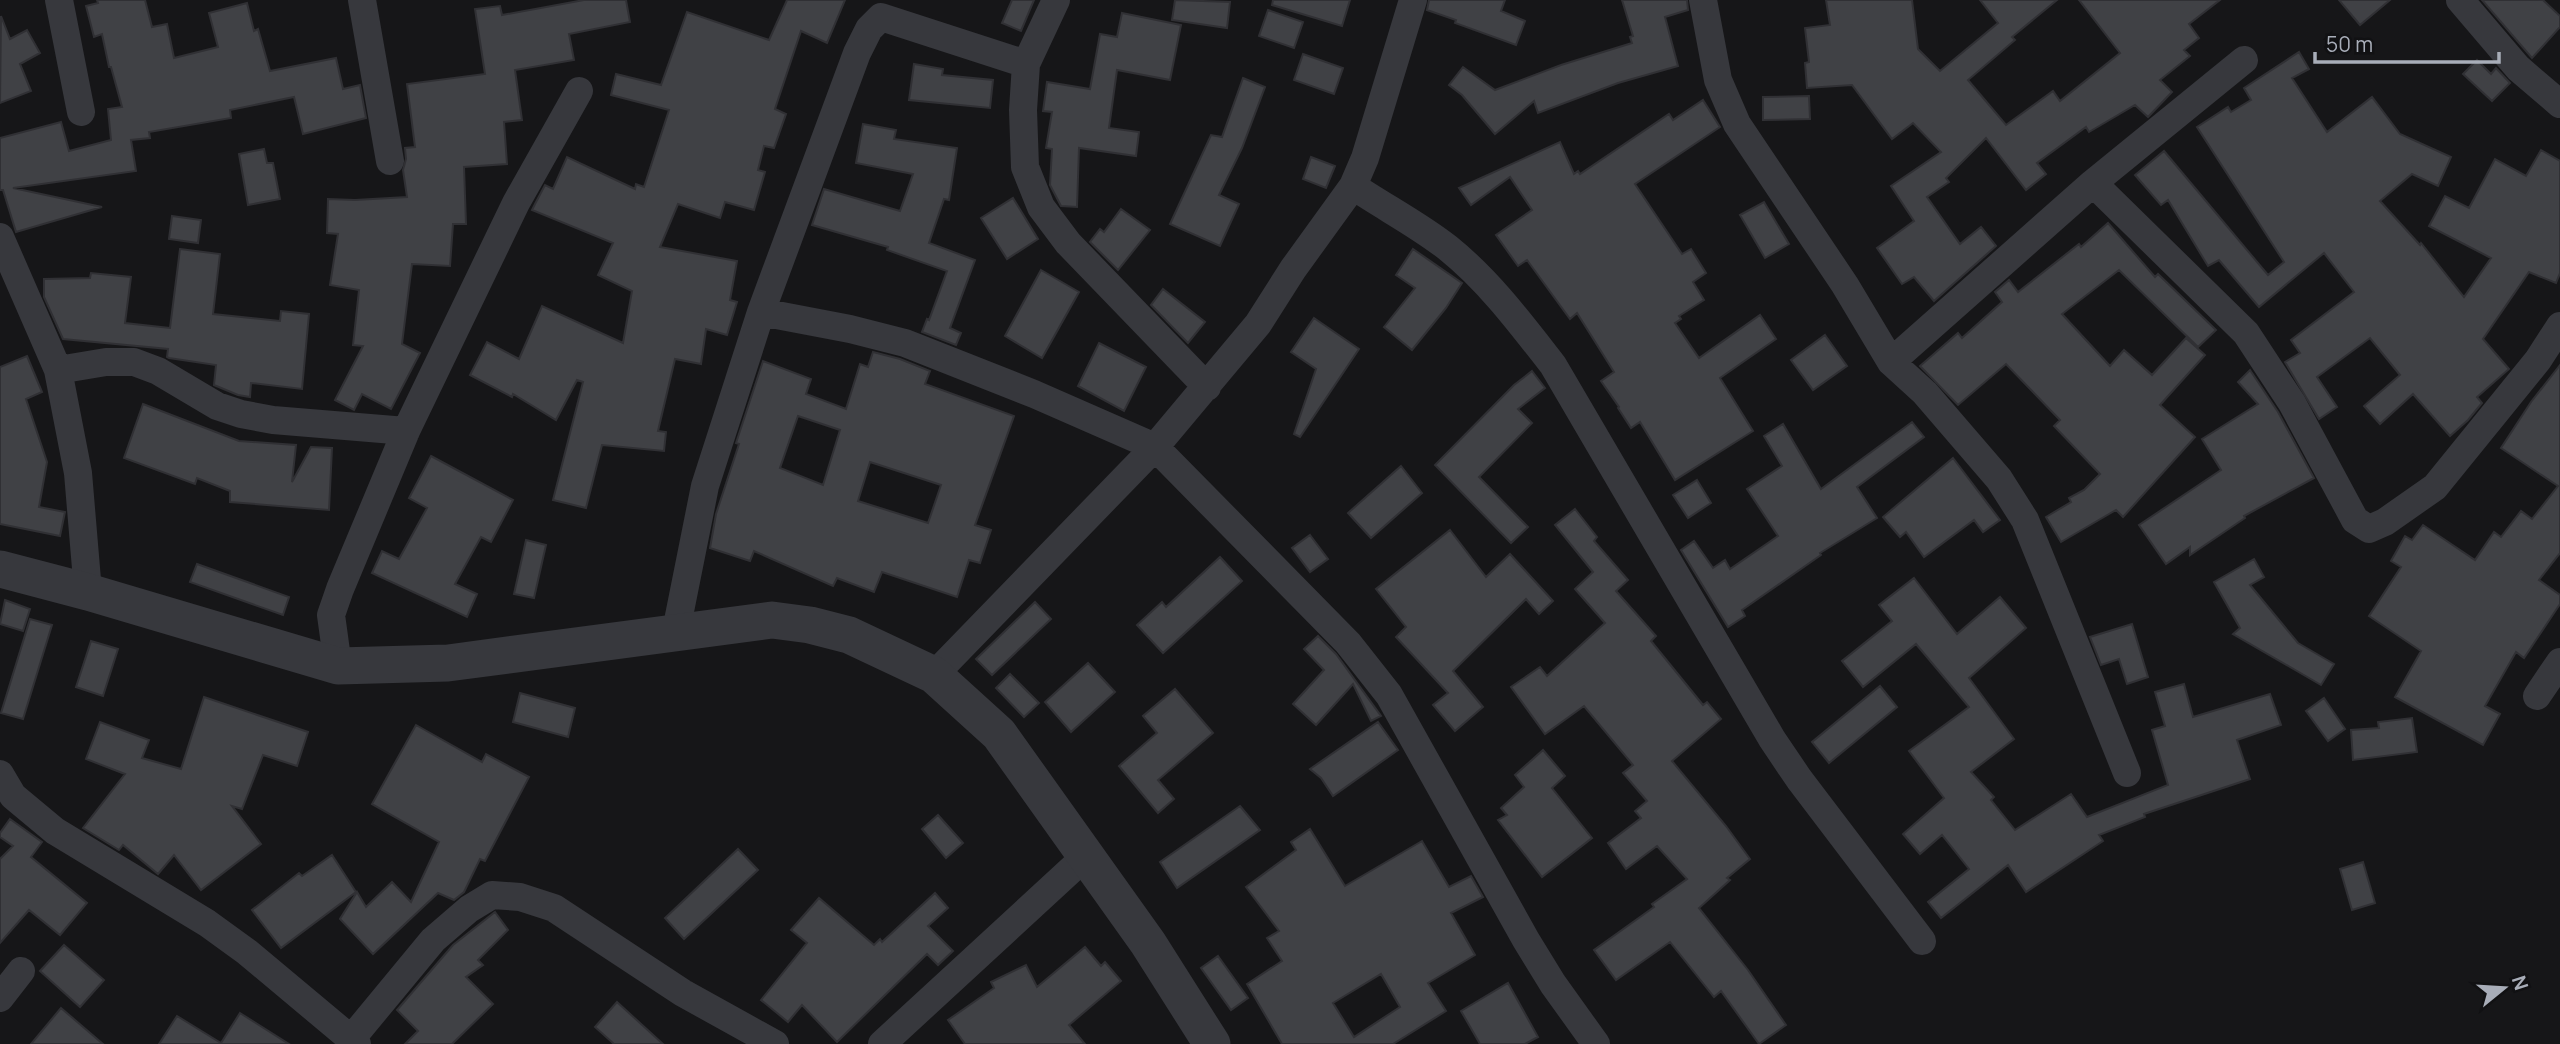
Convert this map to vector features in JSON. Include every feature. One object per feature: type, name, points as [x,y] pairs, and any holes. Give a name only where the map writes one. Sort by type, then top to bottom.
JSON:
[{"type":"street","points":[[59,0],[81,112]]},
{"type":"street","points":[[362,0],[390,161]]},
{"type":"street","points":[[1056,0],[1026,64],[1023,110],[1025,166],[1041,207],[1068,243],[1207,387]]},
{"type":"street","points":[[934,675],[1154,447],[1258,324],[1293,269],[1353,186],[1365,158],[1413,0]]},
{"type":"street","points":[[1703,0],[1718,80],[1737,124],[1845,285],[1891,362],[1925,393],[1998,479],[2025,520],[2127,773]]},
{"type":"street","points":[[2460,0],[2518,68],[2560,104]]},
{"type":"street","points":[[676,632],[705,486],[761,312],[857,53],[869,29],[881,17],[1026,64]]},
{"type":"street","points":[[1891,362],[2093,183],[2244,60]]},
{"type":"street","points":[[338,666],[331,615],[406,431],[516,204],[579,91]]},
{"type":"street","points":[[2093,183],[2246,333],[2292,403],[2355,520],[2369,529],[2385,522],[2435,487],[2538,360],[2560,326]]},
{"type":"street","points":[[1353,186],[1448,248],[1522,324],[1553,365],[1772,739],[1799,779],[1922,941]]},
{"type":"street","points":[[0,237],[58,370],[78,473],[88,592]]},
{"type":"street","points":[[761,312],[850,329],[905,343],[1034,394],[1154,447],[1348,643],[1389,695],[1526,940],[1553,984],[1596,1044]]},
{"type":"street","points":[[58,370],[106,362],[134,362],[158,371],[217,406],[241,414],[273,420],[406,431]]},
{"type":"street","points":[[0,569],[88,592],[338,666],[448,663],[772,620],[810,625],[849,635],[934,675],[999,734],[1148,943],[1212,1044]]},
{"type":"street","points":[[2537,696],[2560,662]]},
{"type":"street","points":[[0,774],[13,796],[55,831],[207,923],[247,952],[355,1041],[433,940],[469,909],[492,895],[520,897],[554,908],[683,993],[775,1044]]},
{"type":"street","points":[[882,1044],[1086,856]]},
{"type":"street","points":[[0,998],[21,971]]},
{"type":"building","points":[[97,0],[145,0],[152,27],[167,24],[174,58],[218,47],[209,13],[247,3],[254,31],[258,29],[270,71],[336,58],[343,89],[360,85],[366,118],[303,134],[294,97],[230,110],[231,118],[149,132],[150,138],[131,140],[136,171],[13,188],[102,207],[16,232],[3,190],[0,190],[0,138],[61,122],[69,151],[111,140],[108,109],[122,107],[102,34],[94,37],[86,6],[98,3]]},
{"type":"building","points":[[584,0],[626,0],[630,22],[569,34],[574,60],[515,70],[522,120],[504,122],[507,164],[464,167],[466,224],[453,224],[450,266],[412,264],[402,344],[420,353],[391,409],[362,394],[354,410],[335,400],[363,346],[353,345],[359,290],[330,285],[338,234],[327,233],[328,199],[407,197],[403,170],[405,148],[415,147],[407,84],[485,74],[475,9],[500,6],[502,15]]},
{"type":"building","points":[[787,0],[845,0],[827,43],[801,31],[775,109],[786,114],[774,148],[764,146],[758,170],[765,172],[754,210],[725,202],[720,218],[678,204],[660,247],[737,261],[730,300],[737,302],[727,335],[706,329],[701,364],[675,359],[658,431],[666,432],[664,451],[602,445],[586,508],[553,500],[583,382],[577,380],[556,420],[513,394],[512,397],[470,375],[487,342],[519,359],[542,306],[623,343],[632,291],[598,275],[613,243],[532,210],[545,185],[553,189],[567,157],[635,189],[636,184],[644,187],[669,110],[611,95],[616,74],[661,85],[687,12],[769,40]]},
{"type":"building","points":[[1012,0],[1034,0],[1021,31],[1002,23]]},
{"type":"building","points":[[1175,0],[1230,2],[1227,28],[1172,20]]},
{"type":"building","points":[[1273,0],[1350,0],[1342,26],[1272,5]]},
{"type":"building","points":[[1429,0],[1505,0],[1501,11],[1525,21],[1516,45],[1427,10]]},
{"type":"building","points":[[1622,0],[1687,0],[1688,10],[1665,17],[1678,66],[1618,83],[1538,113],[1534,101],[1495,134],[1462,95],[1449,85],[1463,67],[1495,90],[1561,65],[1632,43],[1630,37],[1633,36]]},
{"type":"building","points":[[1826,0],[1912,0],[1918,49],[1940,71],[1998,23],[1980,0],[2057,0],[2012,37],[2015,40],[1968,80],[2006,125],[2053,91],[2060,101],[2120,53],[2079,0],[2220,0],[2189,24],[2199,38],[2184,50],[2190,56],[2160,80],[2172,92],[2148,117],[2135,105],[2089,132],[2086,127],[2037,163],[2046,174],[2026,190],[1986,138],[1946,178],[1949,182],[1927,197],[1960,244],[1981,227],[1996,246],[1934,301],[1914,277],[1902,284],[1877,248],[1914,221],[1891,186],[1941,152],[1913,123],[1892,139],[1852,85],[1807,88],[1805,63],[1809,62],[1805,28],[1830,25]]},
{"type":"building","points":[[2339,0],[2390,0],[2360,25]]},
{"type":"building","points":[[2482,0],[2543,0],[2560,16],[2560,27],[2532,58]]},
{"type":"building","points":[[1268,10],[1303,22],[1294,48],[1259,36]]},
{"type":"building","points":[[1122,13],[1181,25],[1170,80],[1117,70],[1109,128],[1139,132],[1136,156],[1079,148],[1077,207],[1061,206],[1050,185],[1052,149],[1046,148],[1052,112],[1043,111],[1047,82],[1090,89],[1100,34],[1117,37]]},
{"type":"building","points":[[1,16],[10,39],[27,30],[40,53],[20,64],[31,91],[0,103]]},
{"type":"building","points":[[2299,52],[2309,69],[2292,78],[2327,132],[2372,97],[2400,134],[2451,157],[2438,186],[2412,174],[2380,201],[2420,245],[2421,243],[2464,297],[2491,258],[2429,226],[2445,196],[2469,208],[2495,159],[2526,176],[2541,150],[2560,161],[2560,273],[2556,283],[2529,272],[2483,339],[2509,369],[2477,397],[2482,403],[2450,436],[2413,394],[2380,424],[2364,406],[2400,375],[2370,338],[2317,377],[2337,407],[2319,419],[2285,362],[2300,353],[2291,340],[2354,292],[2324,253],[2259,307],[2219,260],[2208,266],[2168,200],[2161,205],[2135,175],[2164,151],[2268,275],[2284,262],[2197,127],[2228,107],[2231,112],[2251,100],[2244,88]]},
{"type":"building","points":[[1303,54],[1343,68],[1334,94],[1294,80]]},
{"type":"building","points":[[2477,60],[2491,74],[2496,68],[2510,83],[2492,101],[2463,74]]},
{"type":"building","points":[[914,64],[943,69],[942,75],[993,80],[990,108],[909,100]]},
{"type":"building","points":[[1243,78],[1265,87],[1242,148],[1219,195],[1239,204],[1220,246],[1170,224],[1211,135],[1222,137]]},
{"type":"building","points":[[1809,96],[1810,119],[1763,120],[1763,97]]},
{"type":"building","points":[[1703,100],[1720,127],[1635,184],[1682,254],[1691,249],[1706,273],[1693,282],[1704,300],[1679,316],[1681,319],[1675,323],[1699,358],[1760,315],[1776,339],[1720,378],[1753,431],[1675,480],[1640,422],[1631,428],[1601,381],[1614,372],[1577,313],[1570,319],[1527,260],[1518,266],[1496,235],[1532,210],[1510,177],[1471,205],[1459,188],[1560,142],[1574,174],[1578,171],[1580,174],[1669,114],[1673,120]]},
{"type":"building","points":[[863,124],[896,130],[894,139],[957,148],[949,200],[944,199],[929,243],[975,260],[950,328],[961,333],[956,345],[922,332],[947,271],[887,250],[888,247],[812,225],[824,189],[900,211],[913,174],[856,163]]},
{"type":"building","points":[[264,149],[267,163],[273,163],[280,199],[248,205],[239,154]]},
{"type":"building","points":[[1311,157],[1335,166],[1326,188],[1303,179]]},
{"type":"building","points":[[1013,198],[1038,239],[1007,259],[981,218]]},
{"type":"building","points":[[1764,202],[1789,244],[1765,258],[1740,215]]},
{"type":"building","points":[[1121,209],[1150,230],[1118,270],[1090,242],[1100,229],[1104,232]]},
{"type":"building","points":[[172,216],[201,220],[198,243],[169,239]]},
{"type":"building","points":[[2108,223],[2155,277],[2158,274],[2216,330],[2198,347],[2119,270],[2062,314],[2110,366],[2124,350],[2152,375],[2186,338],[2205,355],[2160,405],[2195,437],[2123,517],[2116,510],[2061,542],[2046,517],[2071,502],[2069,498],[2084,490],[2100,474],[2054,426],[2060,420],[2006,364],[1958,405],[1920,366],[1958,333],[1962,338],[2002,302],[1995,292],[2009,280],[2018,292],[2079,244],[2081,247]]},
{"type":"building","points":[[180,249],[220,254],[213,314],[280,321],[281,311],[309,314],[302,389],[251,383],[250,397],[238,395],[214,385],[216,365],[169,358],[168,349],[63,339],[44,297],[44,279],[90,278],[91,273],[131,277],[125,323],[170,328]]},
{"type":"building","points":[[1413,249],[1462,283],[1446,308],[1412,350],[1384,327],[1415,288],[1396,275]]},
{"type":"building","points":[[1041,270],[1079,292],[1042,358],[1005,336]]},
{"type":"building","points":[[1163,289],[1205,322],[1188,343],[1151,305]]},
{"type":"building","points":[[1314,318],[1359,349],[1300,437],[1294,434],[1316,369],[1291,352]]},
{"type":"building","points":[[1825,335],[1847,366],[1813,390],[1791,360]]},
{"type":"building","points":[[1099,343],[1146,367],[1124,411],[1078,386]]},
{"type":"building","points":[[873,352],[900,359],[930,371],[925,384],[1014,416],[975,525],[991,530],[980,563],[969,560],[957,597],[882,572],[874,592],[837,578],[833,586],[754,551],[750,561],[710,548],[716,514],[739,444],[736,443],[763,361],[811,379],[806,394],[846,409],[860,364],[868,367]],"holes":[[[798,416],[840,430],[823,485],[780,468]],[[870,462],[941,485],[928,523],[858,501]]]},
{"type":"building","points":[[27,356],[42,392],[26,399],[47,462],[39,507],[65,512],[60,536],[0,524],[0,367]]},
{"type":"building","points":[[2560,365],[2560,553],[2539,580],[2560,595],[2560,604],[2524,658],[2516,652],[2485,706],[2500,714],[2483,745],[2395,697],[2421,651],[2369,616],[2401,567],[2391,561],[2405,536],[2412,540],[2423,525],[2475,560],[2494,532],[2501,537],[2521,511],[2532,519],[2558,486],[2501,448],[2531,402]]},
{"type":"building","points":[[2250,370],[2278,412],[2314,478],[2244,516],[2245,518],[2190,555],[2190,547],[2166,564],[2139,525],[2221,470],[2202,439],[2258,404],[2238,382]]},
{"type":"building","points":[[1532,371],[1545,388],[1518,409],[1532,423],[1479,477],[1528,527],[1511,543],[1435,465],[1514,385]]},
{"type":"building","points":[[143,404],[239,441],[296,445],[292,482],[311,447],[332,448],[329,510],[230,502],[230,491],[197,478],[195,484],[124,458]]},
{"type":"building","points":[[1912,422],[1924,437],[1857,487],[1877,518],[1820,553],[1821,555],[1742,610],[1745,616],[1728,627],[1681,550],[1694,541],[1713,568],[1725,560],[1730,569],[1778,536],[1747,489],[1782,466],[1764,436],[1783,424],[1821,489]]},
{"type":"building","points":[[431,456],[513,500],[491,542],[481,537],[455,584],[477,594],[467,617],[372,573],[382,551],[399,559],[427,508],[409,498]]},
{"type":"building","points":[[1953,458],[2000,520],[1983,532],[1974,520],[1924,557],[1906,532],[1900,537],[1883,517]]},
{"type":"building","points":[[1401,466],[1422,493],[1371,538],[1348,513]]},
{"type":"building","points":[[1697,480],[1711,503],[1688,518],[1673,495]]},
{"type":"building","points":[[1575,509],[1597,537],[1594,541],[1628,580],[1616,591],[1656,636],[1651,641],[1703,705],[1707,702],[1721,719],[1672,761],[1750,859],[1727,878],[1730,880],[1699,908],[1748,970],[1786,1025],[1759,1044],[1721,991],[1714,997],[1670,942],[1616,980],[1594,950],[1654,907],[1652,904],[1687,879],[1657,846],[1626,869],[1608,843],[1641,818],[1635,811],[1647,801],[1623,773],[1633,765],[1584,706],[1545,734],[1511,687],[1540,667],[1547,676],[1605,623],[1575,589],[1593,572],[1555,525]]},
{"type":"building","points":[[1450,530],[1486,577],[1510,554],[1553,601],[1539,614],[1526,599],[1453,671],[1483,707],[1455,731],[1433,705],[1448,693],[1396,637],[1406,627],[1376,589]]},
{"type":"building","points":[[1310,535],[1328,559],[1310,572],[1292,548]]},
{"type":"building","points":[[526,540],[546,545],[534,598],[514,594]]},
{"type":"building","points":[[1220,557],[1242,581],[1163,653],[1137,625],[1162,602],[1166,607]]},
{"type":"building","points":[[2254,559],[2264,577],[2250,585],[2298,643],[2334,664],[2321,685],[2233,634],[2240,628],[2214,582]]},
{"type":"building","points":[[197,564],[289,597],[283,615],[190,582]]},
{"type":"building","points":[[1914,578],[1957,634],[2000,597],[2026,628],[1969,678],[2014,739],[1971,772],[1994,797],[1991,800],[2015,830],[2071,794],[2087,817],[2168,785],[2152,730],[2165,726],[2155,692],[2184,684],[2193,717],[2270,694],[2281,725],[2237,740],[2250,779],[2144,814],[2145,817],[2099,835],[2103,841],[2026,892],[2008,865],[1941,918],[1928,902],[1969,869],[1942,835],[1920,854],[1903,834],[1944,798],[1909,751],[1969,707],[1916,644],[1863,687],[1842,661],[1892,621],[1879,605]]},
{"type":"building","points":[[5,600],[30,609],[23,631],[0,624]]},
{"type":"building","points":[[1035,602],[1051,619],[992,675],[976,659]]},
{"type":"building","points":[[30,619],[52,625],[23,719],[1,713]]},
{"type":"building","points":[[2132,624],[2148,677],[2127,684],[2119,659],[2101,665],[2090,637]]},
{"type":"building","points":[[1318,636],[1336,654],[1381,716],[1371,721],[1353,684],[1316,725],[1293,704],[1324,670],[1304,649]]},
{"type":"building","points":[[91,641],[118,649],[103,696],[76,687]]},
{"type":"building","points":[[1088,663],[1115,692],[1071,732],[1045,702]]},
{"type":"building","points":[[1010,674],[1039,703],[1024,717],[996,688]]},
{"type":"building","points":[[1880,686],[1897,707],[1829,763],[1812,742]]},
{"type":"building","points":[[1175,689],[1213,733],[1158,780],[1174,799],[1158,813],[1119,766],[1157,733],[1143,716]]},
{"type":"building","points":[[520,693],[575,708],[568,737],[513,722]]},
{"type":"building","points":[[204,697],[308,732],[297,766],[263,755],[242,809],[232,806],[261,844],[201,890],[174,855],[158,874],[123,845],[119,850],[83,828],[125,774],[86,759],[100,722],[149,740],[142,758],[181,769]]},
{"type":"building","points":[[2324,698],[2345,729],[2328,741],[2306,711]]},
{"type":"building","points":[[2412,718],[2417,752],[2353,760],[2351,730],[2379,728],[2378,722]]},
{"type":"building","points":[[1378,722],[1398,750],[1333,796],[1321,778],[1310,769]]},
{"type":"building","points":[[416,725],[482,762],[486,754],[529,777],[485,861],[480,859],[464,892],[454,900],[438,893],[373,954],[340,919],[357,892],[366,907],[392,882],[411,902],[439,842],[372,804]]},
{"type":"building","points":[[1543,750],[1565,776],[1552,788],[1592,838],[1542,877],[1498,820],[1507,815],[1501,808],[1524,787],[1515,775]]},
{"type":"building","points":[[1240,806],[1260,830],[1177,888],[1160,862]]},
{"type":"building","points":[[938,815],[963,843],[946,858],[922,829]]},
{"type":"building","points":[[10,819],[42,842],[31,857],[87,903],[60,935],[29,910],[0,943],[0,859],[13,846],[0,837],[0,833]]},
{"type":"building","points":[[1310,829],[1345,886],[1422,841],[1449,887],[1471,876],[1483,897],[1451,913],[1475,955],[1428,983],[1446,1011],[1393,1044],[1282,1044],[1247,984],[1282,961],[1267,938],[1279,931],[1246,887],[1296,850],[1291,842]],"holes":[[[1381,974],[1400,1007],[1354,1037],[1333,1003]]]},
{"type":"building","points":[[738,849],[758,870],[684,939],[665,918]]},
{"type":"building","points":[[332,855],[356,892],[281,948],[252,910],[299,873],[302,876]]},
{"type":"building","points":[[2363,862],[2375,903],[2352,910],[2340,869]]},
{"type":"building","points":[[935,893],[948,908],[928,926],[953,951],[938,965],[927,954],[837,1042],[802,1005],[788,1022],[761,1000],[807,943],[791,930],[819,898],[874,945],[880,939],[882,942]]},
{"type":"building","points":[[495,912],[508,930],[478,960],[483,965],[466,977],[493,1004],[452,1044],[405,1044],[418,1031],[397,1010],[453,945]]},
{"type":"building","points":[[64,945],[104,980],[80,1007],[40,971]]},
{"type":"building","points":[[1085,947],[1101,966],[1105,962],[1121,981],[1069,1025],[1085,1044],[965,1044],[948,1020],[994,988],[991,982],[1026,965],[1037,987]]},
{"type":"building","points":[[1218,956],[1248,998],[1231,1010],[1201,968]]},
{"type":"building","points":[[1508,983],[1538,1037],[1525,1044],[1480,1044],[1461,1011]]},
{"type":"building","points":[[617,1002],[663,1044],[614,1044],[595,1027]]},
{"type":"building","points":[[61,1008],[103,1044],[31,1044]]},
{"type":"building","points":[[240,1013],[289,1044],[159,1044],[177,1016],[221,1043]]}]
